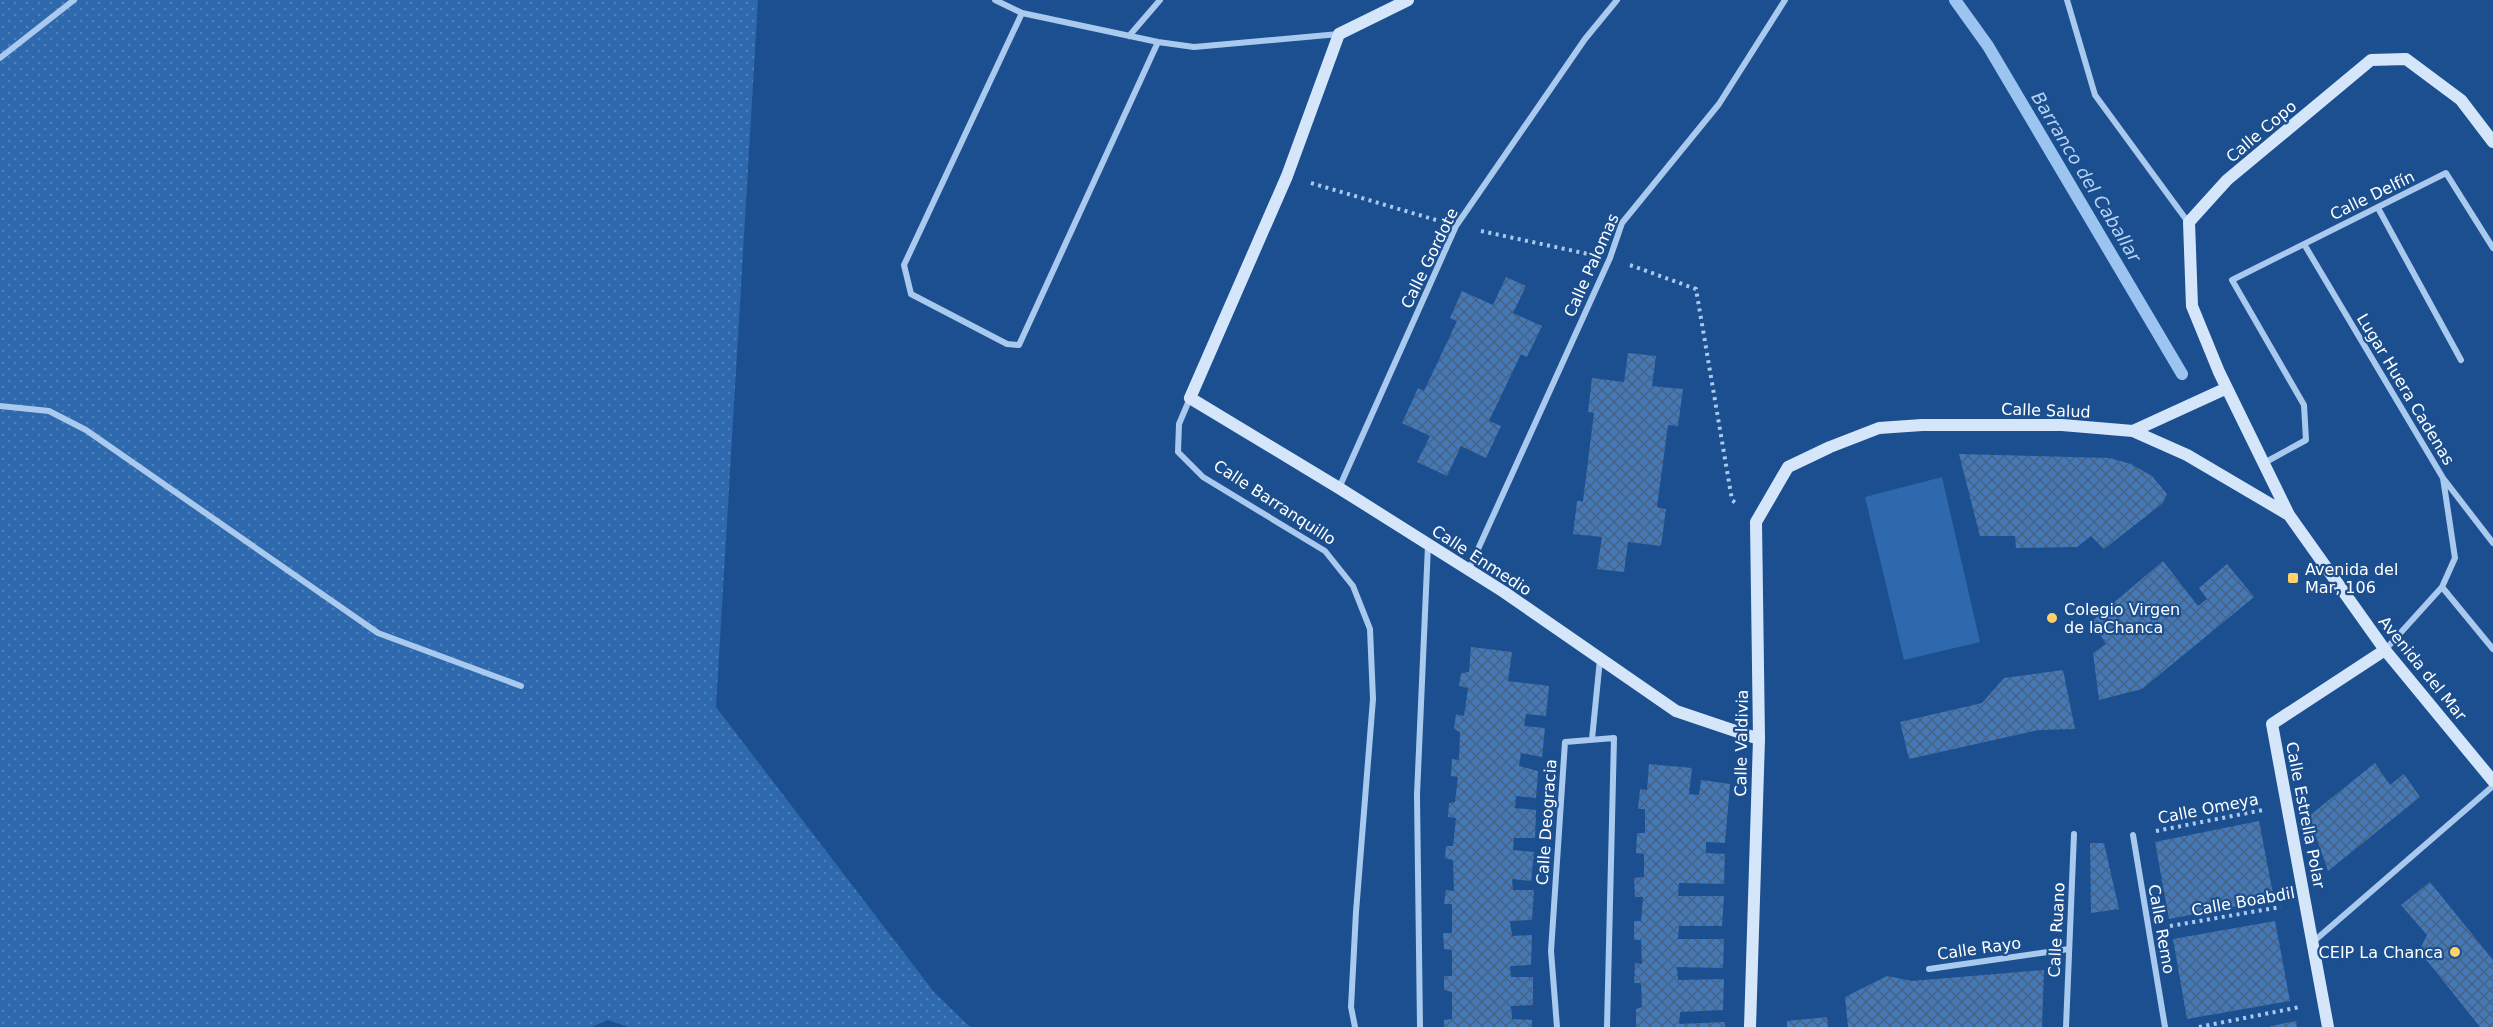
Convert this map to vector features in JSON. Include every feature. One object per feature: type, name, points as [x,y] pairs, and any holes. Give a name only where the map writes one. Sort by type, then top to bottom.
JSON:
[{"type":"street","points":[[0,58],[74,0]]},
{"type":"street","points":[[994,0],[1022,13],[1158,42],[1194,47],[1339,34],[1408,0]]},
{"type":"street","points":[[1129,36],[1160,0]]},
{"type":"street","name":"Calle Gordote","points":[[1339,488],[1456,226],[1585,39],[1617,0]]},
{"type":"street","name":"Calle Palomas","points":[[1468,570],[1610,258],[1622,223],[1719,104],[1785,0]]},
{"type":"street","points":[[2067,0],[2095,95],[2188,222],[2192,306],[2227,387],[2289,515]]},
{"type":"street","points":[[1022,13],[904,265],[911,294],[1007,344],[1019,345],[1158,42]]},
{"type":"street","name":"Calle Barranquillo","points":[[1339,34],[1287,176],[1179,424],[1178,452],[1203,477],[1325,551],[1353,586],[1370,629],[1373,699],[1356,912],[1351,1007],[1355,1027]]},
{"type":"street","name":"Calle Copo","points":[[2188,222],[2227,180],[2371,60],[2406,59],[2461,100],[2493,142]]},
{"type":"street","name":"Calle Delfín","points":[[2264,463],[2306,440],[2304,405],[2232,280],[2446,173],[2493,248]]},
{"type":"street","points":[[2378,208],[2461,360]]},
{"type":"street","name":"Lugar Huera Cadenas","points":[[2304,244],[2443,478],[2493,543]]},
{"type":"street","points":[[2133,431],[2227,387]]},
{"type":"street","name":"Calle Enmedio","points":[[1190,398],[1339,488],[1468,570],[1676,711],[1759,739]]},
{"type":"street","points":[[0,406],[49,411],[86,430],[378,633],[521,686]]},
{"type":"street","name":"Calle Salud","points":[[1788,467],[1830,447],[1879,428],[1922,425],[2062,425],[2133,431],[2187,455],[2289,515]]},
{"type":"street","name":"Calle Valdivia","points":[[1750,1027],[1759,739],[1756,522],[1788,467]]},
{"type":"street","name":"Calle Estrella Polar","points":[[2328,1027],[2272,724],[2385,650],[2442,587],[2455,558],[2443,478]]},
{"type":"street","name":"Avenida del Mar","points":[[2289,515],[2385,650],[2493,780]]},
{"type":"street","points":[[1420,1027],[1417,795],[1428,545]]},
{"type":"street","points":[[2442,587],[2493,649]]},
{"type":"street","points":[[1592,739],[1600,658]]},
{"type":"street","name":"Calle Deogracia","points":[[1557,1027],[1551,951],[1565,742],[1614,738],[1607,1027]]},
{"type":"street","points":[[2313,942],[2493,786]]},
{"type":"street","name":"Calle Ruano","points":[[2066,1027],[2074,834]]},
{"type":"street","name":"Calle Remo","points":[[2133,835],[2165,1027]]},
{"type":"street","name":"Calle Rayo","points":[[1929,969],[2069,949]]},
{"type":"path","points":[[1610,258],[1696,289],[1732,500]]},
{"type":"path","name":"Calle Omeya","points":[[2133,835],[2288,805]]},
{"type":"path","name":"Calle Boabdil","points":[[2148,930],[2306,903]]},
{"type":"path","points":[[2199,1027],[2324,1003]]},
{"type":"shaded area","points":[[0,0],[758,0],[716,707],[934,992],[970,1027],[628,1027],[608,1020],[592,1027],[0,1027]]},
{"type":"shaded area","points":[[1942,477],[1980,642],[1904,660],[1865,497]]},
{"type":"building","points":[[1506,277],[1526,286],[1513,313],[1542,326],[1527,357],[1521,354],[1489,421],[1501,426],[1486,458],[1461,446],[1447,476],[1417,462],[1430,436],[1402,423],[1418,388],[1424,391],[1457,321],[1450,318],[1462,291],[1493,305]]},
{"type":"building","points":[[1628,353],[1656,356],[1652,386],[1683,389],[1678,426],[1668,425],[1657,507],[1666,509],[1661,546],[1628,542],[1624,572],[1597,569],[1602,537],[1573,534],[1577,501],[1583,501],[1594,413],[1588,412],[1592,378],[1624,382]]},
{"type":"building","points":[[1959,454],[2110,458],[2131,464],[2152,476],[2167,494],[2163,503],[2104,549],[2091,536],[2077,547],[2016,548],[2015,536],[1980,536]]},
{"type":"building","points":[[2163,561],[2198,606],[2207,599],[2199,588],[2227,564],[2254,597],[2142,689],[2099,700],[2093,653],[2106,644],[2091,622]]},
{"type":"building","points":[[1471,647],[1512,652],[1508,681],[1549,686],[1546,716],[1526,714],[1524,726],[1545,728],[1542,757],[1521,753],[1519,766],[1538,771],[1536,798],[1516,796],[1515,808],[1536,810],[1535,838],[1514,838],[1513,850],[1534,852],[1531,881],[1512,879],[1513,890],[1534,890],[1532,920],[1510,921],[1512,936],[1532,935],[1531,965],[1510,966],[1511,977],[1533,977],[1533,1005],[1511,1006],[1512,1019],[1532,1020],[1532,1027],[1444,1027],[1444,1020],[1452,1019],[1452,992],[1444,990],[1444,976],[1452,976],[1452,950],[1444,949],[1443,933],[1452,933],[1452,904],[1444,904],[1446,890],[1454,891],[1453,860],[1445,858],[1446,846],[1453,846],[1456,818],[1448,817],[1449,803],[1455,802],[1458,777],[1451,776],[1452,759],[1459,760],[1460,732],[1454,729],[1456,714],[1464,716],[1468,688],[1459,686],[1461,673],[1469,672]]},
{"type":"building","points":[[2063,670],[2075,729],[2039,730],[1909,759],[1900,722],[1982,703],[2004,678]]},
{"type":"building","points":[[2375,763],[2390,785],[2404,774],[2420,797],[2328,871],[2309,816]]},
{"type":"building","points":[[1649,764],[1692,768],[1689,794],[1699,795],[1701,780],[1730,784],[1725,843],[1706,842],[1706,853],[1725,854],[1724,884],[1679,883],[1678,896],[1724,896],[1722,926],[1679,926],[1678,939],[1724,939],[1723,968],[1677,967],[1678,980],[1724,979],[1723,1010],[1680,1012],[1679,1024],[1725,1022],[1725,1027],[1636,1027],[1636,1009],[1642,1007],[1641,983],[1634,983],[1635,963],[1642,964],[1641,940],[1634,940],[1634,921],[1641,921],[1643,897],[1635,897],[1634,878],[1644,877],[1644,854],[1636,853],[1637,833],[1645,833],[1645,809],[1638,809],[1640,789],[1647,790]]},
{"type":"building","points":[[2259,821],[2274,899],[2169,919],[2155,842]]},
{"type":"building","points":[[2090,843],[2104,843],[2119,909],[2091,913]]},
{"type":"building","name":"CEIP La Chanca","points":[[2430,882],[2493,960],[2493,1027],[2480,1027],[2424,957],[2421,947],[2427,935],[2401,905]]},
{"type":"building","points":[[2275,921],[2290,1001],[2187,1019],[2173,939]]},
{"type":"building","points":[[2044,970],[2042,1027],[1848,1027],[1845,997],[1887,976],[1912,981]]},
{"type":"building","points":[[1827,1017],[1828,1027],[1787,1027],[1787,1021]]},
{"type":"building","points":[[2296,1021],[2297,1027],[2271,1027],[2271,1026]]},
{"type":"waterway","name":"Barranco del Caballar","points":[[1955,0],[1988,46],[2182,374]]},
{"type":"place","name":"Avenida del Mar, 106","points":[[2293,578]]},
{"type":"place","name":"Colegio Virgen de laChanca","points":[[2052,618]]},
{"type":"place","name":"CEIP La Chanca","points":[[2455,952]]}]
